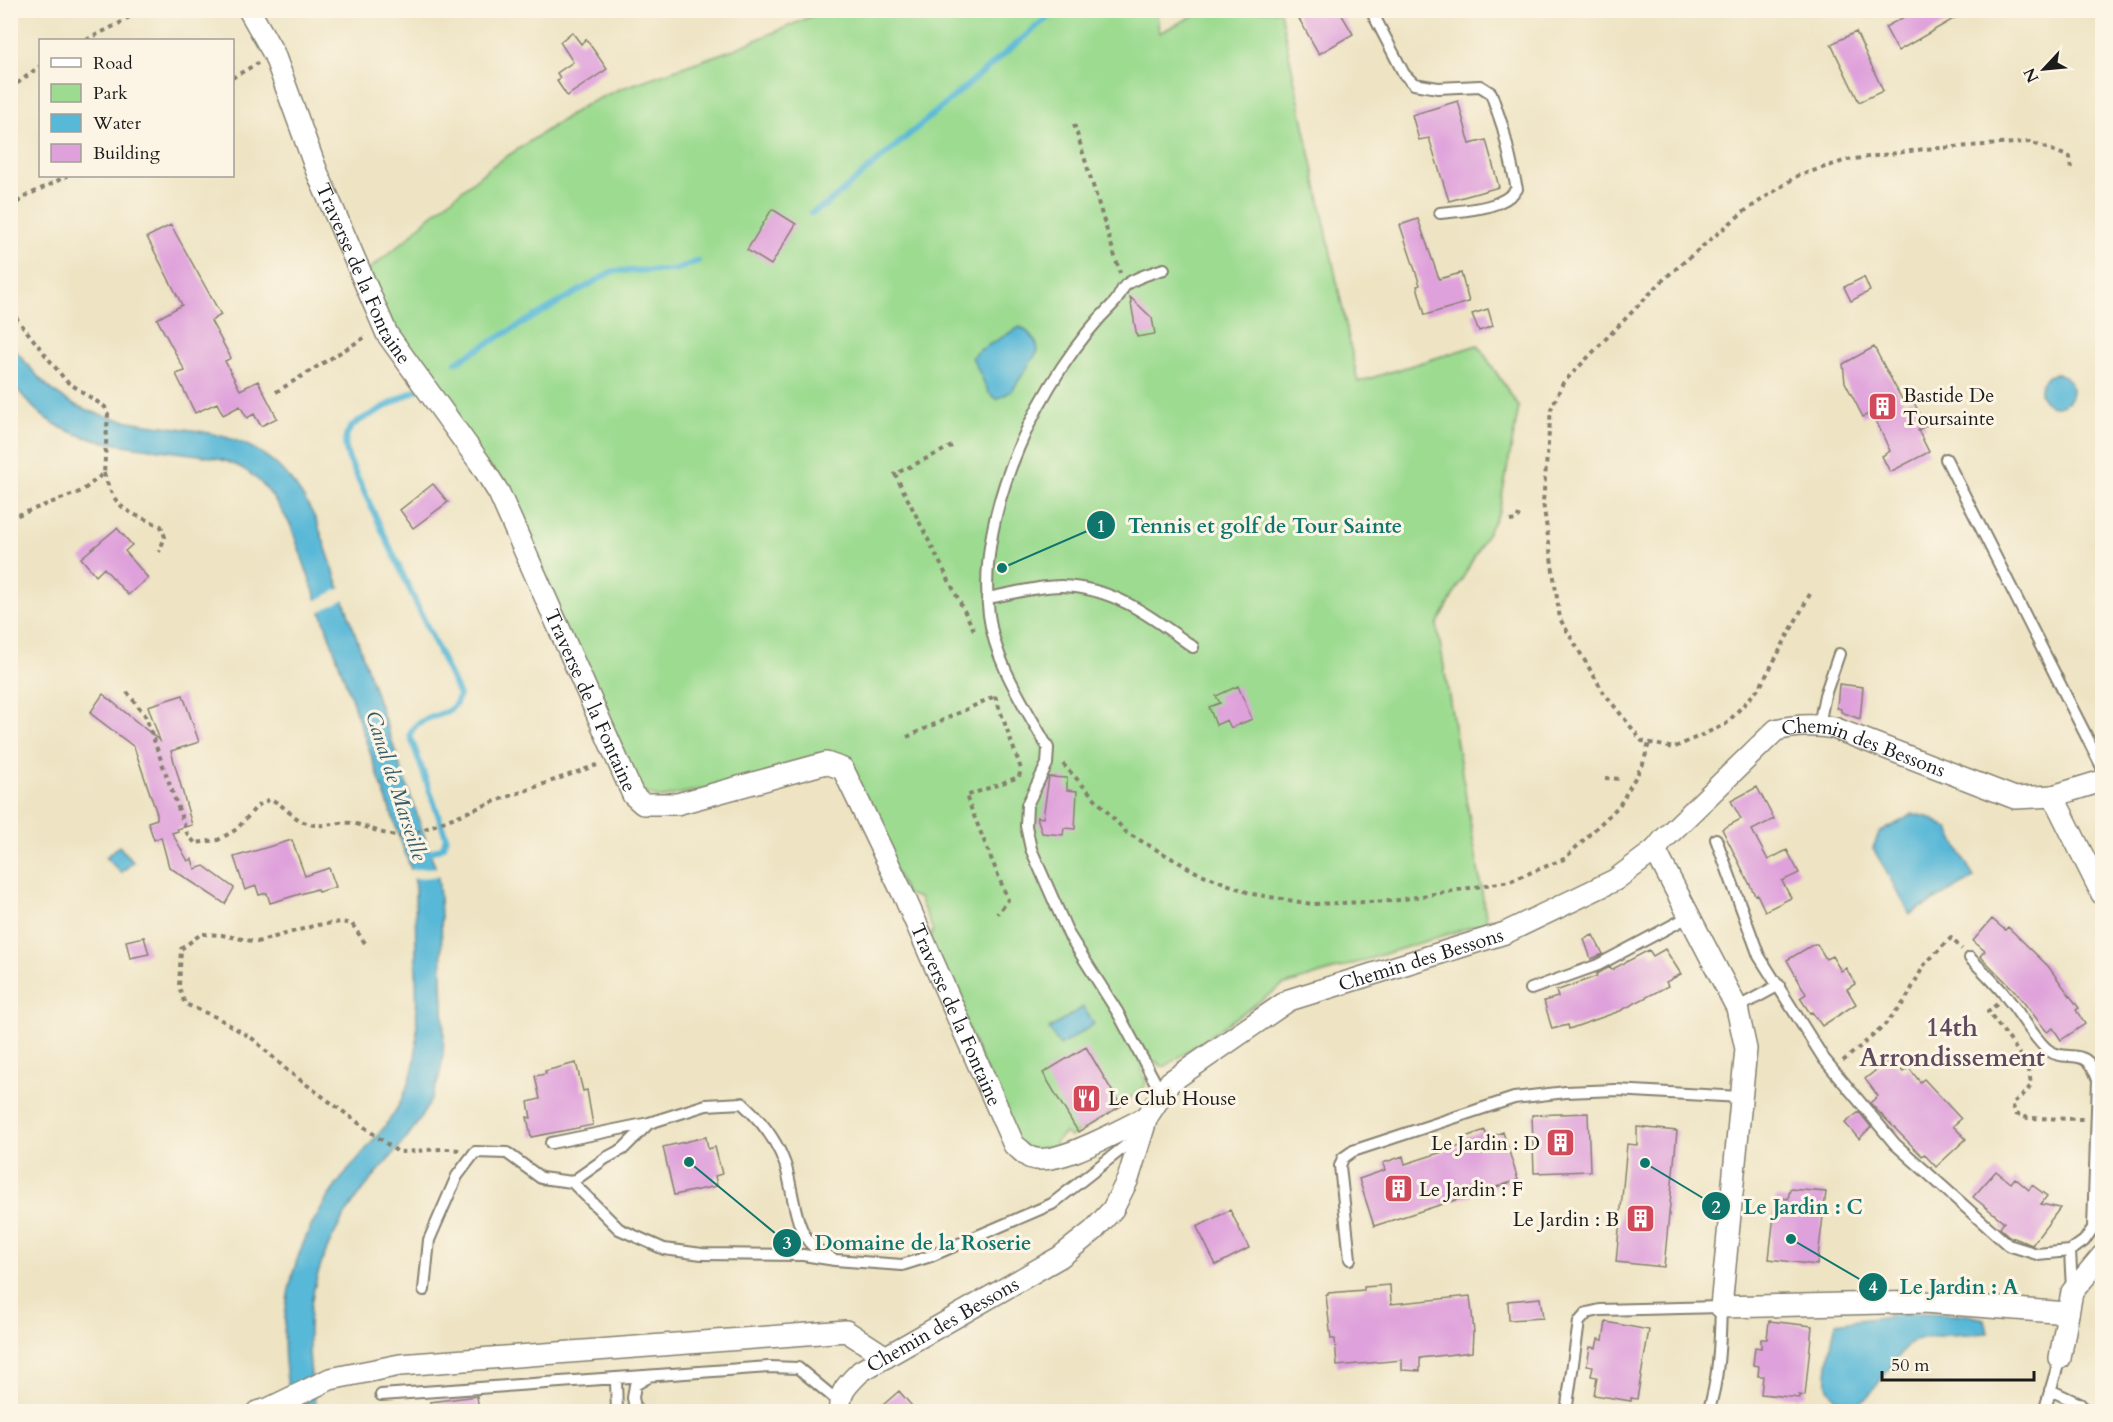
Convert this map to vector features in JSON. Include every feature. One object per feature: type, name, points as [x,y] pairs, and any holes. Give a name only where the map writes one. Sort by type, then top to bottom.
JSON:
[{"type":"street","name":"Traverse de la Fontaine","points":[[249,10],[274,54],[317,172],[383,327],[480,462],[499,493],[633,795],[643,804],[677,804],[826,763],[843,769],[905,898],[1014,1145],[1030,1157],[1048,1159],[1067,1155],[1144,1126]]},
{"type":"street","name":"Chemin des Bessons","points":[[839,1407],[843,1388],[861,1371],[1060,1257],[1093,1231],[1113,1209],[1128,1179],[1144,1126],[1161,1093],[1170,1082],[1289,1000],[1505,933],[1615,880],[1655,850],[1776,730],[1798,725],[1834,728],[2015,798],[2053,796],[2103,781]]},
{"type":"street","points":[[2053,796],[2103,894]]},
{"type":"street","points":[[1655,850],[1737,1008],[1746,1049],[1720,1307],[1924,1302],[2070,1302]]},
{"type":"street","points":[[2060,1359],[2070,1302],[2103,1256]]},
{"type":"street","points":[[262,1410],[330,1379],[400,1365],[846,1331],[886,1357]]},
{"type":"lane","points":[[1371,10],[1404,74],[1414,84],[1438,88],[1480,86],[1491,93],[1503,128],[1517,189],[1511,198],[1481,208],[1440,213]]},
{"type":"lane","points":[[1161,1093],[1118,1013],[1069,936],[1030,849],[1026,826],[1027,805],[1047,764],[1048,748],[1000,658],[989,618],[986,580],[990,540],[998,506],[1012,467],[1054,380],[1094,323],[1119,298],[1124,286],[1140,276],[1164,269]]},
{"type":"lane","points":[[1946,459],[2103,767]]},
{"type":"lane","points":[[987,598],[1058,586],[1091,588],[1127,602],[1193,647]]},
{"type":"lane","points":[[1819,725],[1825,694],[1839,654]]},
{"type":"lane","points":[[1716,839],[1759,956],[1824,1059],[1895,1144],[2008,1245],[2037,1254],[2070,1251],[2084,1241],[2093,1228],[2098,1080],[2094,1067],[2085,1059],[2072,1054],[2055,1054],[2046,1048],[2006,996],[1970,958]]},
{"type":"lane","points":[[1531,989],[1598,965],[1688,917]]},
{"type":"lane","points":[[1737,1008],[1779,985]]},
{"type":"lane","points":[[1350,1259],[1340,1166],[1342,1158],[1353,1151],[1514,1098],[1566,1092],[1616,1090],[1740,1097]]},
{"type":"lane","points":[[551,1143],[649,1123],[706,1105],[742,1103],[756,1116],[774,1140],[785,1165],[801,1229],[812,1246],[835,1260]]},
{"type":"lane","points":[[572,1182],[623,1149],[649,1123]]},
{"type":"lane","points":[[424,1290],[429,1240],[457,1176],[475,1152],[507,1153],[541,1178],[572,1182],[620,1229],[664,1249],[702,1254],[803,1255],[835,1260],[902,1264],[931,1256],[1052,1204],[1144,1126]]},
{"type":"lane","points":[[2070,1251],[2070,1302]]},
{"type":"lane","points":[[1566,1412],[1579,1322],[1587,1313],[1600,1310],[1720,1307],[1720,1329],[1712,1399],[1708,1412]]},
{"type":"lane","points":[[2044,1412],[2060,1359]]},
{"type":"lane","points":[[381,1395],[616,1380],[769,1367],[798,1368],[839,1407]]},
{"type":"lane","points":[[636,1412],[633,1398],[635,1385],[647,1377]]},
{"type":"lane","points":[[616,1380],[617,1412]]},
{"type":"lane","points":[[2050,1390],[2080,1404],[2087,1412]]},
{"type":"path","points":[[88,39],[140,10]]},
{"type":"path","points":[[234,77],[274,54]]},
{"type":"path","points":[[10,89],[39,67]]},
{"type":"path","points":[[1074,124],[1124,286]]},
{"type":"path","points":[[1810,594],[1760,687],[1726,724],[1673,748],[1642,741],[1604,693],[1560,619],[1543,502],[1551,409],[1563,383],[1665,278],[1742,213],[1797,176],[1847,160],[1925,149],[2030,142],[2070,157],[2071,172]]},
{"type":"path","points":[[10,208],[26,196],[65,177]]},
{"type":"path","points":[[10,310],[66,381],[105,407],[108,414],[104,473],[110,493],[119,506],[161,526],[165,537],[159,552]]},
{"type":"path","points":[[276,392],[383,327]]},
{"type":"path","points":[[952,446],[895,474],[979,640]]},
{"type":"path","points":[[10,518],[82,491],[104,473]]},
{"type":"path","points":[[1510,521],[1517,520],[1519,515]]},
{"type":"path","points":[[907,737],[1015,687]]},
{"type":"path","points":[[128,692],[145,716],[187,833],[195,843],[218,840],[237,829],[257,806],[270,799],[281,804],[295,818],[310,824],[350,823],[397,837],[407,836],[615,758]]},
{"type":"path","points":[[995,696],[1021,769],[1019,777],[966,796],[1008,900],[997,914]]},
{"type":"path","points":[[1048,748],[1127,833],[1196,872],[1252,894],[1312,904],[1393,901],[1510,880],[1564,859],[1619,806],[1643,764],[1649,743]]},
{"type":"path","points":[[1605,778],[1622,779]]},
{"type":"path","points":[[365,943],[352,924],[341,922],[317,925],[257,942],[222,935],[201,934],[181,949],[178,987],[185,1004],[218,1018],[253,1039],[288,1071],[398,1152],[447,1148],[475,1152]]},
{"type":"path","points":[[1834,1070],[1882,1028],[1905,1001],[1924,965],[1951,938],[1970,958]]},
{"type":"path","points":[[2006,996],[1988,1012],[2026,1066],[2031,1078],[2029,1090],[2012,1104],[2016,1114],[2028,1118],[2097,1119]]},
{"type":"green space","points":[[824,11],[1157,11],[1159,33],[1203,11],[1280,11],[1358,382],[1478,345],[1519,407],[1499,512],[1437,625],[1487,922],[1282,986],[1166,1066],[1161,1066],[1156,1061],[1141,1069],[1146,1082],[1145,1086],[1121,1106],[1070,1137],[1065,1133],[1055,1142],[1056,1149],[1034,1151],[1017,1142],[929,940],[933,930],[919,898],[906,894],[843,759],[660,798],[638,791],[501,490],[394,340],[366,272],[492,166],[585,105],[617,90],[737,48]]},
{"type":"water","points":[[1020,327],[1032,336],[1038,351],[1012,391],[997,399],[989,393],[972,357],[978,351]]},
{"type":"water","name":"Canal de Marseille","points":[[10,344],[44,383],[59,396],[77,406],[116,419],[203,432],[227,438],[267,457],[285,473],[301,494],[317,522],[436,871],[441,905],[444,1026],[441,1069],[427,1106],[417,1123],[356,1199],[327,1250],[318,1275],[309,1327],[309,1354],[317,1411],[293,1411],[284,1350],[288,1292],[306,1236],[320,1209],[338,1183],[391,1118],[408,1084],[417,1039],[415,881],[291,526],[272,497],[248,472],[217,458],[99,441],[53,423],[36,410],[11,382]]},
{"type":"water","points":[[2056,374],[2067,379],[2072,390],[2067,401],[2056,406],[2045,401],[2040,390],[2045,379]]},
{"type":"water","points":[[1913,814],[1928,817],[1948,828],[1974,878],[1910,914],[1873,848],[1879,833]]},
{"type":"water","points":[[119,846],[133,862],[121,873],[106,857]]},
{"type":"water","points":[[1083,1007],[1094,1024],[1060,1046],[1049,1029]]},
{"type":"water","points":[[1913,1313],[1962,1314],[1985,1319],[1988,1333],[1937,1336],[1917,1340],[1908,1344],[1867,1398],[1851,1407],[1837,1399],[1827,1385],[1836,1323]]},
{"type":"pier","points":[[341,588],[347,598],[319,612],[315,601]]},
{"type":"pier","points":[[438,867],[439,876],[411,879],[409,870]]},
{"type":"building","points":[[1294,10],[1339,10],[1353,34],[1319,54]]},
{"type":"building","points":[[1917,10],[1969,10],[1898,51],[1885,27]]},
{"type":"building","points":[[572,32],[581,44],[586,39],[607,69],[567,96],[557,81],[560,78],[557,73],[573,62],[560,42]]},
{"type":"building","points":[[1856,32],[1883,91],[1859,102],[1831,44]]},
{"type":"building","points":[[1458,101],[1470,144],[1486,140],[1499,187],[1449,201],[1429,138],[1419,140],[1412,115]]},
{"type":"building","points":[[772,209],[796,224],[771,265],[747,250]]},
{"type":"building","points":[[1418,219],[1439,279],[1461,273],[1469,302],[1425,315],[1417,286],[1420,285],[1400,225]]},
{"type":"building","points":[[171,225],[221,315],[211,321],[231,358],[225,361],[240,390],[258,381],[277,418],[261,426],[254,414],[247,418],[240,406],[223,415],[217,403],[195,413],[176,374],[185,371],[157,319],[182,305],[147,237]]},
{"type":"building","points":[[1864,277],[1870,291],[1851,301],[1844,287]]},
{"type":"building","points":[[1130,297],[1152,318],[1155,334],[1137,337]]},
{"type":"building","points":[[1488,309],[1493,326],[1479,331],[1472,314]]},
{"type":"building","name":"Bastide De Toursainte","points":[[1874,347],[1904,403],[1912,399],[1926,426],[1918,430],[1929,452],[1890,472],[1882,456],[1890,451],[1872,412],[1863,417],[1845,382],[1843,364]]},
{"type":"building","points":[[433,484],[448,502],[413,528],[400,510]]},
{"type":"building","points":[[117,528],[132,545],[125,551],[148,578],[128,595],[104,568],[96,576],[81,558]]},
{"type":"building","points":[[1839,684],[1863,687],[1860,719],[1841,712],[1841,709],[1837,708]]},
{"type":"building","points":[[1238,686],[1252,719],[1231,728],[1227,720],[1216,725],[1209,707],[1220,703],[1216,696]]},
{"type":"building","points":[[103,694],[160,741],[148,706],[183,695],[199,742],[171,751],[192,825],[177,829],[178,831],[172,833],[188,861],[192,859],[195,869],[204,866],[234,888],[225,904],[169,867],[161,837],[154,840],[148,822],[157,819],[157,814],[134,747],[90,713]]},
{"type":"building","points":[[1049,777],[1067,778],[1067,790],[1077,791],[1075,829],[1064,828],[1063,835],[1042,833],[1037,817],[1043,818]]},
{"type":"building","points":[[1757,787],[1774,819],[1752,830],[1768,860],[1787,850],[1799,873],[1782,881],[1791,898],[1765,911],[1722,829],[1741,819],[1731,801]]},
{"type":"building","points":[[292,840],[305,876],[329,868],[336,887],[318,892],[317,889],[270,903],[267,893],[259,895],[256,886],[245,890],[234,857]]},
{"type":"building","points":[[1992,919],[2005,930],[2008,927],[2048,966],[2079,1008],[2076,1010],[2085,1024],[2061,1040],[2053,1028],[2047,1032],[2014,990],[1980,956],[1985,951],[1973,941]]},
{"type":"building","points":[[1593,935],[1603,954],[1591,959],[1584,939]]},
{"type":"building","points":[[144,937],[149,954],[130,958],[126,941]]},
{"type":"building","points":[[1817,944],[1826,959],[1832,956],[1841,971],[1846,968],[1855,984],[1847,989],[1856,1004],[1822,1026],[1800,998],[1806,994],[1787,960]]},
{"type":"building","points":[[1665,949],[1681,974],[1666,982],[1668,986],[1620,1011],[1569,1029],[1568,1025],[1552,1029],[1544,1001],[1558,997],[1556,991],[1597,976],[1596,974],[1610,967],[1611,970],[1649,950],[1653,956]]},
{"type":"building","name":"Le Club House","points":[[1086,1047],[1121,1106],[1078,1132],[1043,1073]]},
{"type":"building","points":[[1890,1059],[1903,1072],[1909,1068],[1920,1082],[1924,1079],[1961,1119],[1953,1126],[1966,1139],[1936,1167],[1924,1154],[1922,1156],[1870,1103],[1878,1096],[1865,1079]]},
{"type":"building","points":[[576,1063],[583,1091],[587,1090],[593,1125],[531,1137],[527,1117],[531,1118],[528,1102],[540,1099],[535,1076]]},
{"type":"building","points":[[1859,1112],[1871,1127],[1859,1139],[1845,1123]]},
{"type":"building","name":"Le Jardin : D","points":[[1588,1113],[1590,1171],[1534,1173],[1532,1115]]},
{"type":"building","points":[[1637,1127],[1677,1131],[1664,1267],[1616,1262],[1627,1144],[1637,1145]]},
{"type":"building","points":[[1485,1130],[1487,1138],[1503,1132],[1518,1180],[1374,1226],[1359,1179],[1385,1170],[1383,1163],[1403,1156],[1405,1164],[1467,1144],[1465,1137]]},
{"type":"building","points":[[706,1137],[708,1149],[715,1147],[722,1174],[715,1176],[717,1186],[674,1195],[663,1147]]},
{"type":"building","points":[[1996,1171],[2011,1183],[2015,1178],[2029,1190],[2032,1185],[2047,1196],[2041,1204],[2060,1208],[2032,1245],[2009,1236],[2000,1228],[2004,1222],[1973,1197]]},
{"type":"building","points":[[1790,1189],[1826,1192],[1817,1265],[1769,1259],[1776,1197],[1788,1199]]},
{"type":"building","points":[[1230,1210],[1249,1248],[1216,1265],[1197,1227]]},
{"type":"building","points":[[1390,1285],[1391,1304],[1470,1296],[1474,1332],[1472,1352],[1420,1358],[1420,1371],[1402,1370],[1402,1360],[1337,1366],[1335,1339],[1331,1339],[1326,1295],[1364,1290],[1364,1287]]},
{"type":"building","points":[[1540,1298],[1543,1318],[1509,1320],[1508,1301]]},
{"type":"building","points":[[1769,1321],[1812,1326],[1805,1396],[1799,1395],[1799,1398],[1761,1394],[1763,1376],[1758,1376],[1759,1366],[1753,1365],[1755,1347],[1761,1348],[1761,1339],[1767,1339]]},
{"type":"building","points":[[1606,1322],[1649,1330],[1637,1399],[1631,1398],[1631,1401],[1594,1395],[1597,1377],[1591,1376],[1593,1366],[1587,1365],[1590,1347],[1596,1348],[1598,1339],[1603,1340]]},
{"type":"building","points":[[899,1391],[917,1412],[875,1412]]},
{"type":"building","points":[[477,1396],[479,1412],[430,1412],[430,1402]]},
{"type":"waterway","points":[[811,213],[826,205],[1056,10]]},
{"type":"waterway","points":[[456,362],[613,271],[675,270],[698,261]]},
{"type":"waterway","name":"Canal de Marseille","points":[[418,389],[357,422],[347,434],[345,447],[459,695],[456,703],[450,709],[420,722],[410,735],[446,837],[443,847],[424,855]]},
{"type":"place","name":"Bastide De Toursainte","points":[[1882,407]]},
{"type":"place","name":"Tennis et golf de Tour Sainte","points":[[1002,568]]},
{"type":"place","name":"Le Club House","points":[[1087,1098]]},
{"type":"place","name":"Le Jardin : D","points":[[1561,1143]]},
{"type":"place","name":"Domaine de la Roserie","points":[[689,1162]]},
{"type":"place","name":"Le Jardin : C","points":[[1645,1163]]},
{"type":"place","name":"Le Jardin : F","points":[[1398,1189]]},
{"type":"place","name":"Le Jardin : B","points":[[1640,1219]]},
{"type":"place","name":"Le Jardin : A","points":[[1791,1239]]},
{"type":"district","name":"14th Arrondissement","points":[[1952,1042]]}]
